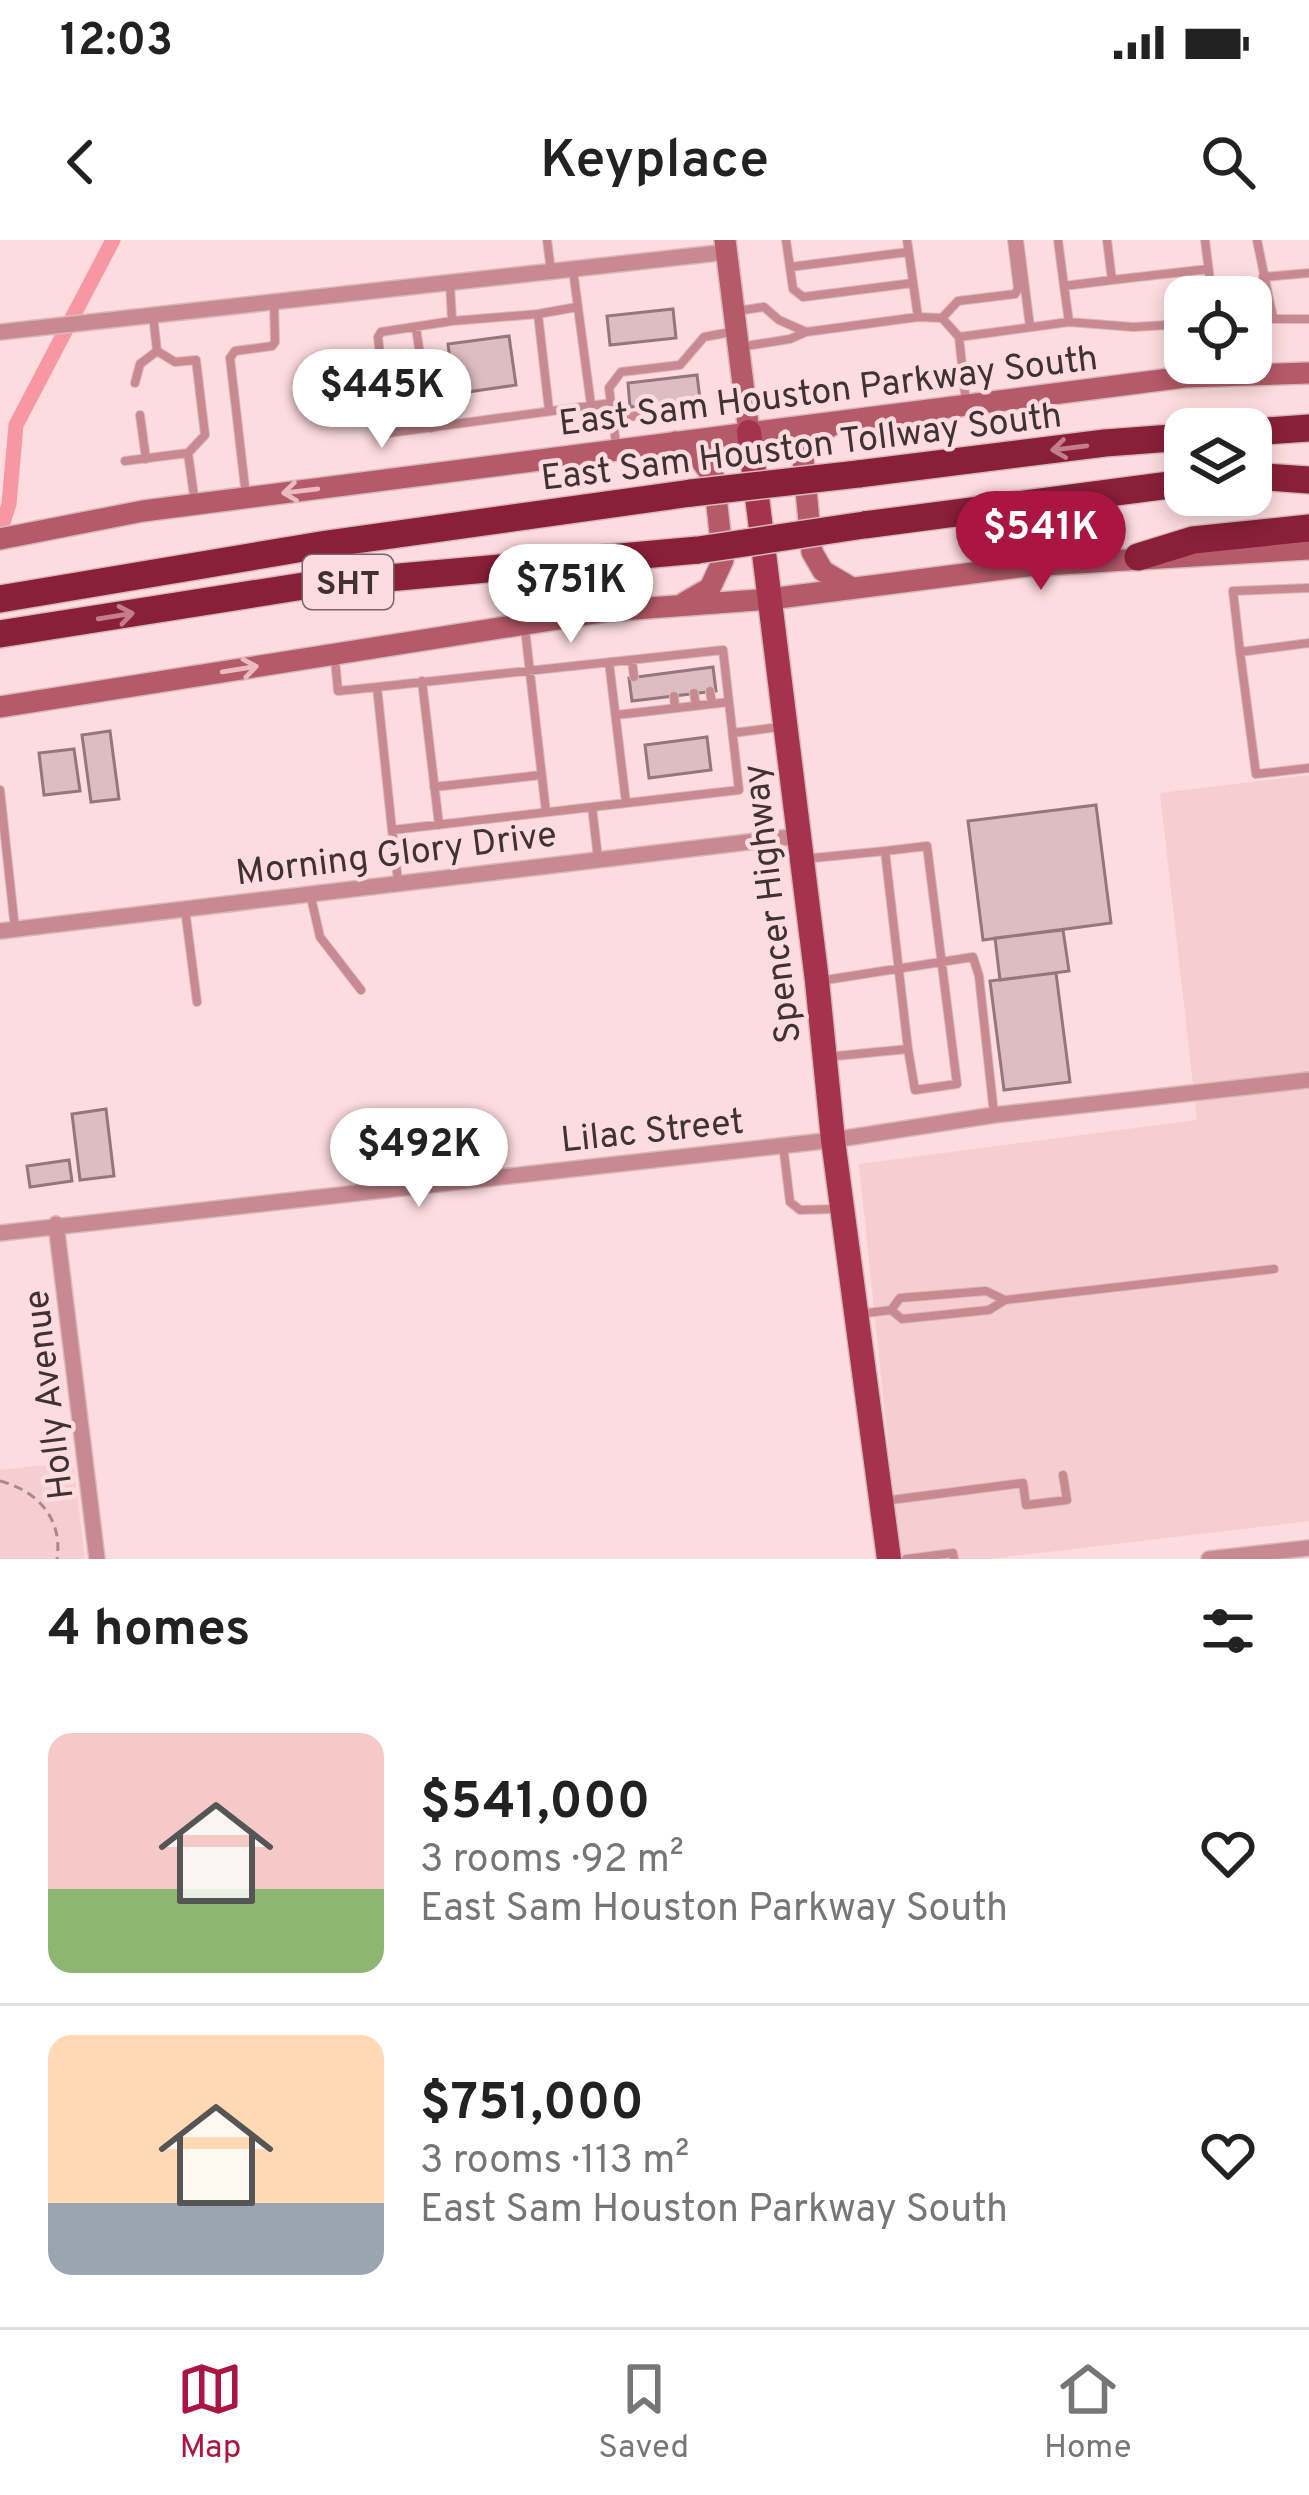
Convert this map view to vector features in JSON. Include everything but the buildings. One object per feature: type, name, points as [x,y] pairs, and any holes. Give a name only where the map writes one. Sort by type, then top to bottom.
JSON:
[{"type":"highway","points":[[1272,431],[1309,428]]},
{"type":"highway","name":"East Sam Houston Tollway South","points":[[1,598],[327,544],[691,494],[1164,439]]},
{"type":"highway","points":[[1272,477],[1309,480]]},
{"type":"highway","name":"SHT","points":[[0,634],[310,585],[698,550],[1164,486]]},
{"type":"highway","points":[[1138,557],[1193,540],[1309,528]]},
{"type":"main road","name":"Spencer Highway","points":[[726,246],[817,981],[832,1140],[889,1559]]},
{"type":"main road","name":"East Sam Houston Parkway South","points":[[0,539],[195,504],[1185,376],[1309,373]]},
{"type":"main road","points":[[838,421],[811,439],[803,459],[812,552],[823,571],[852,588]]},
{"type":"main road","points":[[674,442],[699,458],[714,478],[723,560],[710,588],[679,606]]},
{"type":"main road","points":[[0,707],[608,611],[770,598],[1027,566],[1309,549]]},
{"type":"street","points":[[6,332],[572,269],[726,246]]},
{"type":"street","name":"Morning Glory Drive","points":[[8,930],[598,858],[801,847]]},
{"type":"street","name":"Lilac Street","points":[[0,1233],[832,1140],[994,1115],[1309,1080]]},
{"type":"street","name":"Holly Avenue","points":[[56,1224],[97,1559]]},
{"type":"street","points":[[1209,1559],[1309,1547]]},
{"type":"lane","points":[[547,240],[550,271]]},
{"type":"lane","points":[[786,240],[793,289],[802,297],[913,283]]},
{"type":"lane","points":[[907,240],[917,317]]},
{"type":"lane","points":[[942,319],[958,301],[1015,294],[1016,240]]},
{"type":"lane","points":[[1016,240],[1030,327]]},
{"type":"lane","points":[[1058,240],[1069,322]]},
{"type":"lane","points":[[1107,240],[1112,280]]},
{"type":"lane","points":[[1205,240],[1209,276]]},
{"type":"lane","points":[[1257,240],[1263,276]]},
{"type":"lane","points":[[790,267],[908,252]]},
{"type":"lane","points":[[572,269],[591,405]]},
{"type":"lane","points":[[1064,286],[1208,269]]},
{"type":"lane","points":[[1272,276],[1309,273]]},
{"type":"lane","points":[[449,282],[452,321]]},
{"type":"lane","points":[[246,498],[230,358],[235,351],[272,346],[277,335],[274,301]]},
{"type":"lane","points":[[578,307],[381,332],[389,433],[611,403]]},
{"type":"lane","points":[[737,330],[764,307],[806,332]]},
{"type":"lane","points":[[153,313],[157,351]]},
{"type":"lane","points":[[538,314],[549,410]]},
{"type":"lane","points":[[1272,314],[1273,318],[1309,319]]},
{"type":"lane","points":[[616,449],[609,388],[621,371],[680,365],[704,337],[737,330],[790,339],[806,332],[917,317],[942,319],[959,338],[966,405]]},
{"type":"lane","points":[[959,338],[1069,322],[1164,325]]},
{"type":"lane","points":[[416,328],[431,428]]},
{"type":"lane","points":[[135,382],[140,364],[157,351]]},
{"type":"lane","points":[[125,461],[188,453],[205,435],[196,360],[175,362],[157,351]]},
{"type":"lane","points":[[613,419],[695,408]]},
{"type":"lane","points":[[140,415],[146,459]]},
{"type":"lane","points":[[188,453],[195,504]]},
{"type":"lane","points":[[1309,588],[1233,591],[1256,774],[1309,768]]},
{"type":"lane","points":[[525,625],[546,812]]},
{"type":"lane","points":[[1240,652],[1309,643]]},
{"type":"lane","points":[[334,655],[338,691],[723,650],[739,790],[392,830]]},
{"type":"lane","points":[[706,652],[708,668]]},
{"type":"lane","points":[[690,654],[692,670]]},
{"type":"lane","points":[[669,656],[671,673]]},
{"type":"lane","points":[[646,658],[648,676]]},
{"type":"lane","points":[[632,660],[634,677]]},
{"type":"lane","points":[[609,662],[626,803]]},
{"type":"lane","points":[[422,681],[439,825]]},
{"type":"lane","points":[[377,687],[398,881]]},
{"type":"lane","points":[[710,692],[712,704]]},
{"type":"lane","points":[[694,693],[696,706]]},
{"type":"lane","points":[[674,696],[675,708]]},
{"type":"lane","points":[[651,699],[652,711]]},
{"type":"lane","points":[[637,700],[638,712]]},
{"type":"lane","points":[[616,715],[729,702]]},
{"type":"lane","points":[[733,733],[785,727]]},
{"type":"lane","points":[[434,787],[541,775]]},
{"type":"lane","points":[[0,790],[8,930]]},
{"type":"lane","points":[[592,807],[598,858]]},
{"type":"lane","points":[[801,847],[885,851],[927,846],[957,1084],[915,1090],[885,851]]},
{"type":"lane","points":[[310,892],[320,937],[361,990]]},
{"type":"lane","points":[[185,908],[197,1002]]},
{"type":"lane","points":[[817,981],[973,957],[994,1115]]},
{"type":"lane","points":[[824,1057],[908,1049]]},
{"type":"lane","points":[[783,1145],[790,1202],[800,1210],[842,1208]]},
{"type":"lane","points":[[857,1314],[891,1310],[902,1319],[989,1310],[1005,1300],[1274,1269]]},
{"type":"lane","points":[[891,1310],[900,1298],[965,1292],[992,1291],[1005,1300]]},
{"type":"lane","points":[[882,1502],[1023,1483],[1026,1505],[1066,1500],[1063,1475]]},
{"type":"lane","points":[[906,1559],[953,1553],[954,1559]]},
{"type":"path","points":[[0,1481],[17,1486],[52,1516],[57,1559]]},
{"type":"shaded area","points":[[1309,775],[1309,1521],[989,1559],[900,1559],[859,1164],[1197,1120],[1160,793]]},
{"type":"shaded area","points":[[73,1462],[85,1559],[0,1559],[0,1470]]},
{"type":"waterway","points":[[0,532],[9,504],[16,425],[113,240]]}]
